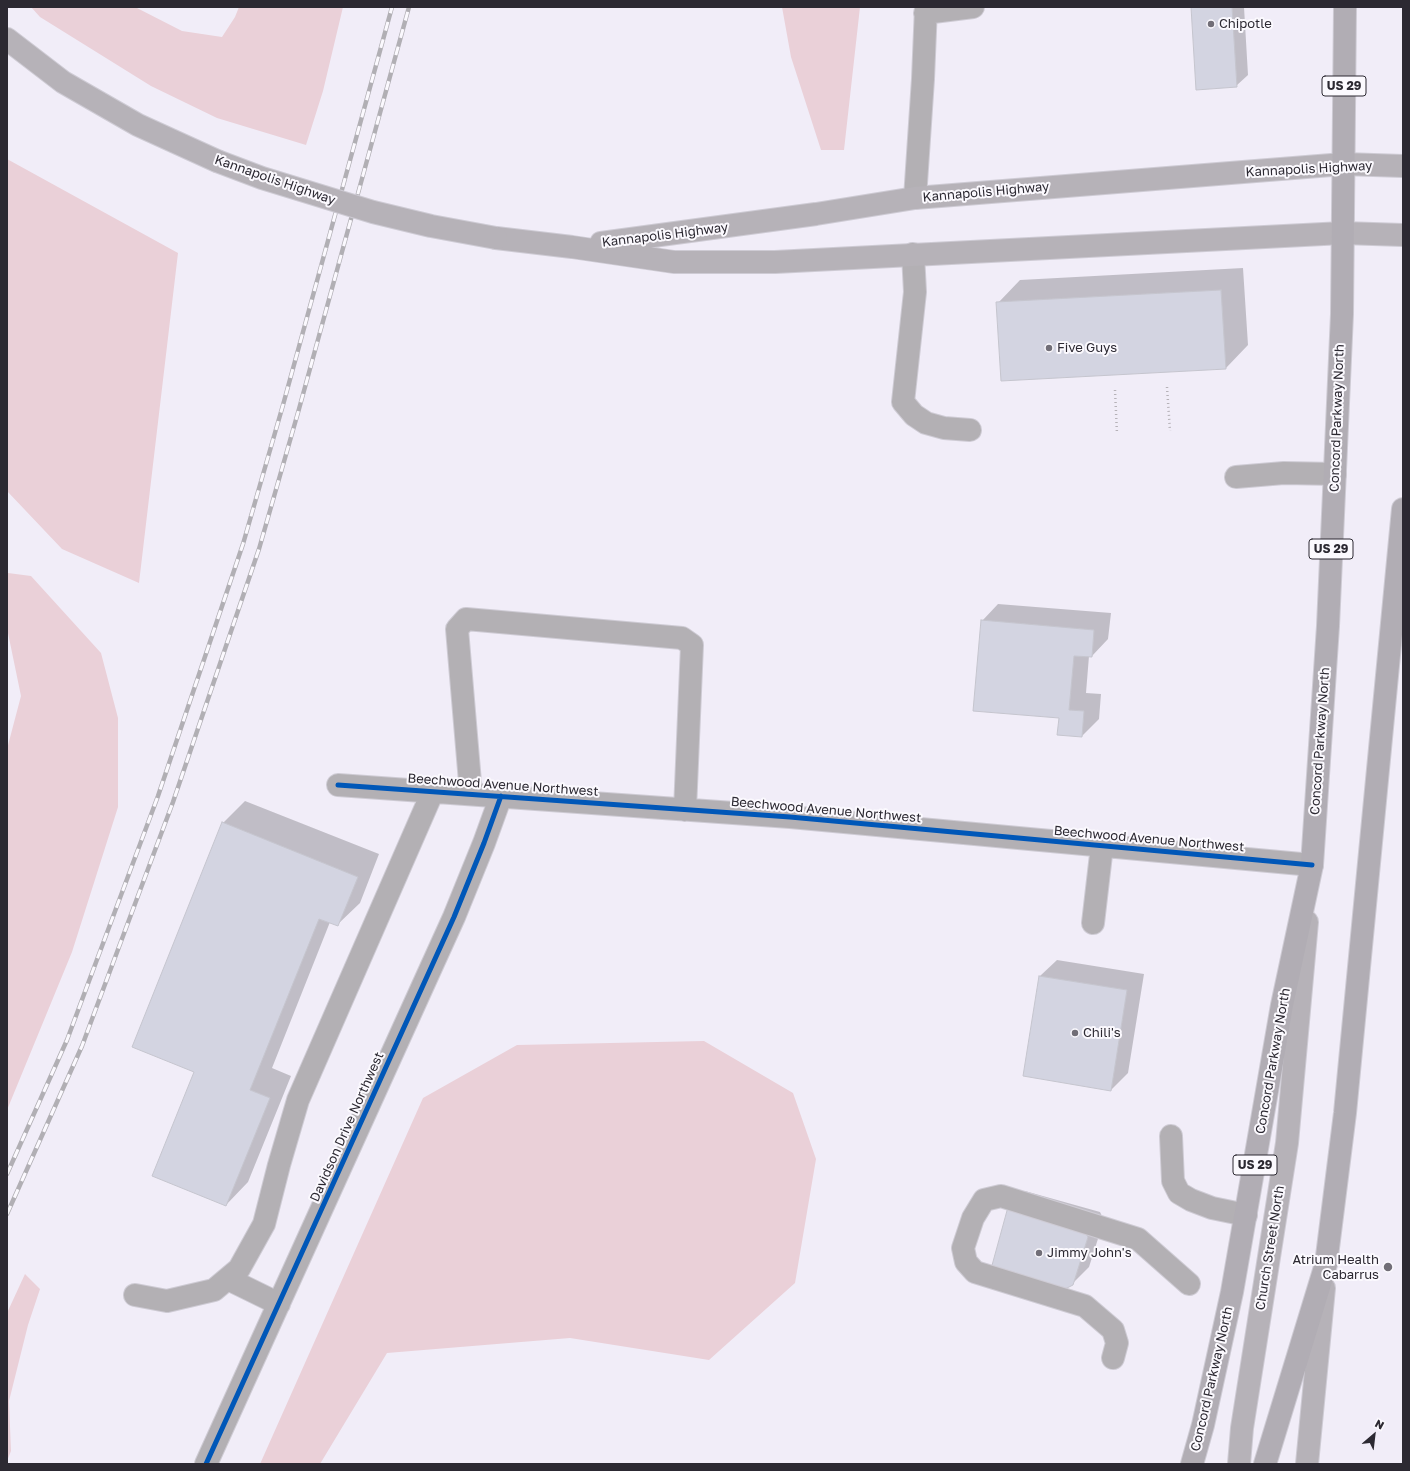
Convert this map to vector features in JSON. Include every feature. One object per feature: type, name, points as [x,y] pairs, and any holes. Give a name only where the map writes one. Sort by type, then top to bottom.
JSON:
[{"type":"highway","name":"Concord Parkway North","points":[[1192,1464],[1203,1425],[1232,1292],[1282,1005],[1312,865],[1328,626],[1342,314],[1345,7]]},
{"type":"highway","points":[[1265,1464],[1326,1264],[1345,1105],[1403,509]]},
{"type":"main road","name":"Kannapolis Highway","points":[[7,39],[63,82],[138,125],[217,161],[262,178],[373,212],[431,226],[496,238],[572,247],[674,262],[775,262],[1343,233],[1403,235]]},
{"type":"main road","name":"Kannapolis Highway","points":[[572,247],[801,217],[915,198],[1344,164],[1403,166]]},
{"type":"main road","name":"Church Street North","points":[[1239,1464],[1242,1428],[1287,1143],[1312,865]]},
{"type":"main road","points":[[1307,1464],[1326,1264]]},
{"type":"street","points":[[915,198],[923,79],[925,10],[973,7]]},
{"type":"street","points":[[913,254],[915,292],[903,402],[914,415],[926,423],[944,428],[970,430]]},
{"type":"street","points":[[1236,477],[1284,473],[1335,474]]},
{"type":"street","points":[[471,794],[458,629],[466,619],[682,638],[692,645],[685,810]]},
{"type":"street","name":"Beechwood Avenue Northwest","points":[[338,785],[790,817],[1312,865]]},
{"type":"street","points":[[135,1295],[167,1301],[214,1290],[239,1269],[264,1224],[278,1165],[298,1100],[433,791]]},
{"type":"street","name":"Davidson Drive Northwest","points":[[206,1464],[454,917],[501,796]]},
{"type":"street","points":[[1093,922],[1102,846]]},
{"type":"street","points":[[1171,1136],[1173,1181],[1179,1193],[1190,1200],[1212,1208],[1246,1215]]},
{"type":"street","points":[[1113,1358],[1117,1343],[1113,1330],[1085,1306],[975,1272],[966,1262],[963,1248],[973,1218],[984,1200],[1001,1196],[1138,1239],[1189,1284]]},
{"type":"street","points":[[228,1279],[279,1304]]},
{"type":"path","points":[[1167,387],[1170,431]]},
{"type":"path","points":[[1114,390],[1117,434]]},
{"type":"shaded area","points":[[31,7],[135,7],[182,31],[222,37],[235,17],[239,7],[343,7],[323,91],[306,145],[217,118],[151,86],[40,17]]},
{"type":"shaded area","points":[[782,7],[860,7],[844,150],[821,150],[791,57]]},
{"type":"shaded area","points":[[7,159],[178,253],[139,583],[62,549],[7,491]]},
{"type":"shaded area","points":[[8,573],[31,576],[101,653],[118,718],[118,807],[72,952],[7,1110],[7,749],[21,696],[8,633]]},
{"type":"shaded area","points":[[704,1041],[793,1093],[816,1159],[795,1283],[709,1360],[570,1338],[387,1353],[320,1464],[260,1464],[423,1098],[517,1045]]},
{"type":"shaded area","points":[[25,1274],[40,1289],[28,1325],[9,1401],[11,1451],[7,1461],[7,1313]]},
{"type":"building","points":[[1191,7],[1232,7],[1237,87],[1196,90]]},
{"type":"building","points":[[1221,290],[1226,369],[1001,381],[996,302]]},
{"type":"building","points":[[981,620],[1094,630],[1092,657],[1074,656],[1069,710],[1084,711],[1082,737],[1057,735],[1059,718],[973,711]]},
{"type":"building","points":[[222,822],[358,877],[338,926],[319,919],[250,1090],[270,1098],[226,1206],[152,1176],[194,1072],[132,1047]]},
{"type":"building","name":"Chili's","points":[[1039,976],[1127,990],[1111,1091],[1023,1076]]},
{"type":"building","name":"Jimmy John's","points":[[1008,1207],[1083,1229],[1088,1237],[1073,1285],[1063,1290],[991,1269]]},
{"type":"railway","points":[[7,1174],[67,1040],[158,796],[243,544],[283,405],[392,7]]},
{"type":"railway","points":[[7,1214],[82,1046],[173,802],[259,549],[299,409],[409,7]]},
{"type":"cycle path","points":[[338,785],[790,817],[1312,865]]},
{"type":"cycle path","points":[[206,1464],[454,917],[501,796]]},
{"type":"place","name":"Chipotle","points":[[1211,24]]},
{"type":"place","name":"Five Guys","points":[[1049,348]]},
{"type":"place","name":"Chili's","points":[[1075,1033]]},
{"type":"place","name":"Jimmy John's","points":[[1039,1253]]},
{"type":"place","name":"Atrium Health Cabarrus","points":[[1388,1267]]}]
